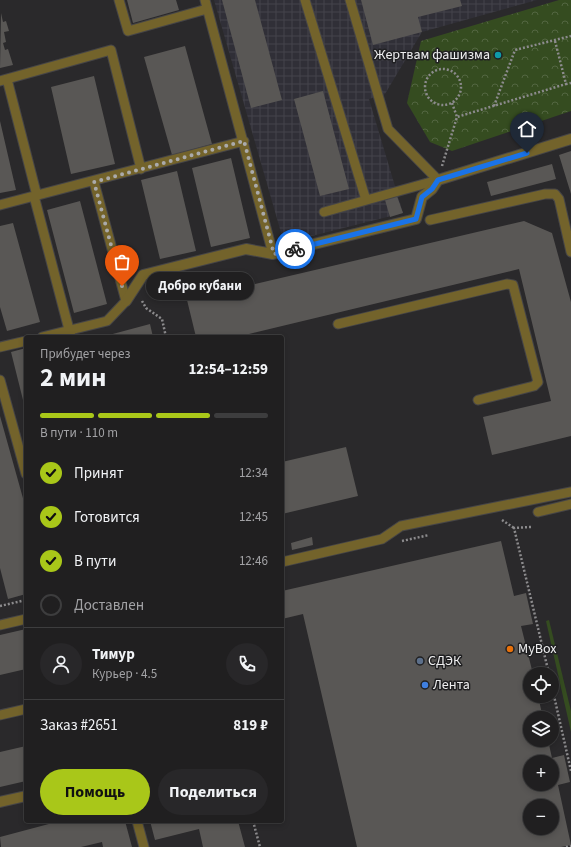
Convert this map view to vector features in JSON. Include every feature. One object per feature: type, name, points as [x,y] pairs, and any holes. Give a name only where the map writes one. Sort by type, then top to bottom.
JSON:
[{"type":"street","points":[[126,301],[143,275],[246,249],[274,254],[416,219],[422,197],[432,189],[438,180],[571,139]]},
{"type":"street","points":[[0,802],[24,796]]},
{"type":"lane","points":[[119,0],[128,31],[206,4],[274,254]]},
{"type":"lane","points":[[305,0],[366,200]]},
{"type":"lane","points":[[324,212],[438,180],[388,129],[350,0]]},
{"type":"lane","points":[[94,182],[126,301],[107,321],[70,334],[4,80],[111,50],[141,169]]},
{"type":"lane","points":[[0,205],[94,182],[244,141]]},
{"type":"lane","points":[[430,220],[545,194],[555,194],[559,199],[571,252]]},
{"type":"lane","points":[[338,324],[507,284],[513,284],[538,382],[534,386],[478,400]]},
{"type":"lane","points":[[0,347],[24,341]]},
{"type":"lane","points":[[0,380],[24,463]]},
{"type":"lane","points":[[284,562],[382,539],[401,526],[571,492]]},
{"type":"lane","points":[[538,512],[571,504]]},
{"type":"lane","points":[[0,625],[24,619]]},
{"type":"lane","points":[[0,715],[24,709]]},
{"type":"lane","points":[[138,823],[144,847]]},
{"type":"path","points":[[494,106],[515,50],[571,36]]},
{"type":"path","points":[[555,40],[566,84]]},
{"type":"path","points":[[439,69],[450,70],[458,76],[462,86],[460,96],[452,103],[442,105],[432,102],[426,93],[425,83],[430,74],[439,69]]},
{"type":"path","points":[[457,117],[571,82]]},
{"type":"path","points":[[438,180],[457,117],[452,103]]},
{"type":"path","points":[[134,289],[146,308],[162,320],[166,335]]},
{"type":"path","points":[[531,527],[514,528],[547,667]]},
{"type":"path","points":[[0,606],[24,600]]},
{"type":"path","points":[[556,703],[571,771]]},
{"type":"path","points":[[254,823],[260,847]]},
{"type":"path","points":[[566,847],[571,846]]},
{"type":"shaded area","points":[[214,0],[537,0],[422,32],[385,94],[369,99],[403,213],[284,243]]},
{"type":"green space","points":[[559,0],[571,0],[571,111],[452,151],[430,142],[407,103],[421,41]]},
{"type":"green space","points":[[549,620],[571,711],[571,732],[559,679],[559,667],[556,667],[546,621]]},
{"type":"building","points":[[127,0],[176,0],[179,10],[133,23]]},
{"type":"building","points":[[222,0],[255,0],[282,100],[251,108]]},
{"type":"building","points":[[361,0],[460,0],[462,6],[418,17],[422,32],[373,45]]},
{"type":"building","points":[[1,13],[3,22],[6,21],[9,31],[4,32],[6,42],[3,43],[5,50],[8,49],[13,65],[0,68]]},
{"type":"building","points":[[185,46],[212,144],[172,155],[144,57]]},
{"type":"building","points":[[94,76],[115,164],[71,174],[51,87]]},
{"type":"building","points":[[323,91],[349,189],[320,196],[294,99]]},
{"type":"building","points":[[0,121],[16,190],[0,193]]},
{"type":"building","points":[[571,151],[571,194],[559,155]]},
{"type":"building","points":[[231,158],[250,238],[211,247],[192,168]]},
{"type":"building","points":[[552,164],[556,179],[491,196],[487,182]]},
{"type":"building","points":[[177,171],[196,251],[160,259],[141,180]]},
{"type":"building","points":[[397,196],[403,213],[390,217],[385,200]]},
{"type":"building","points":[[80,201],[107,304],[74,313],[47,210]]},
{"type":"building","points":[[524,221],[552,233],[571,302],[571,436],[492,455],[483,417],[551,401],[519,269],[249,335],[196,335],[187,300]]},
{"type":"building","points":[[13,223],[40,322],[7,331],[0,307],[0,226]]},
{"type":"building","points":[[150,324],[153,335],[109,335]]},
{"type":"building","points":[[24,349],[24,404],[11,352]]},
{"type":"building","points":[[0,416],[24,502],[24,595],[8,599],[0,568]]},
{"type":"building","points":[[346,447],[358,496],[284,514],[284,462]]},
{"type":"building","points":[[312,537],[313,545],[292,550],[291,543]]},
{"type":"building","name":"Лента","points":[[501,541],[514,596],[526,593],[533,624],[521,626],[531,667],[523,667],[523,703],[540,703],[541,711],[523,711],[523,747],[550,747],[551,755],[523,755],[523,791],[559,791],[559,790],[571,845],[561,847],[357,847],[303,614],[284,619],[284,591]]},
{"type":"building","points":[[24,629],[24,669],[0,675],[0,635]]},
{"type":"building","points":[[24,746],[24,781],[0,787],[0,752]]},
{"type":"building","name":"Лента","points":[[564,755],[570,782],[559,785],[559,756]]},
{"type":"building","points":[[52,823],[126,823],[132,847],[103,847],[102,842],[81,847],[1,847],[0,837]]},
{"type":"building","points":[[151,823],[239,823],[245,847],[203,847],[199,829],[155,840]]},
{"type":"way so far","points":[[122,286],[94,182],[244,141],[274,254],[295,249]]},
{"type":"place","name":"Жертвам фашизма","points":[[498,55]]},
{"type":"place","name":"Добро кубани","points":[[122,286]]},
{"type":"place","name":"MyBox","points":[[510,649]]},
{"type":"place","name":"СДЭК","points":[[420,661]]},
{"type":"place","name":"Лента","points":[[425,685]]},
{"type":"route","points":[[295,249],[416,219],[422,197],[432,189],[438,180],[527,153]]}]
